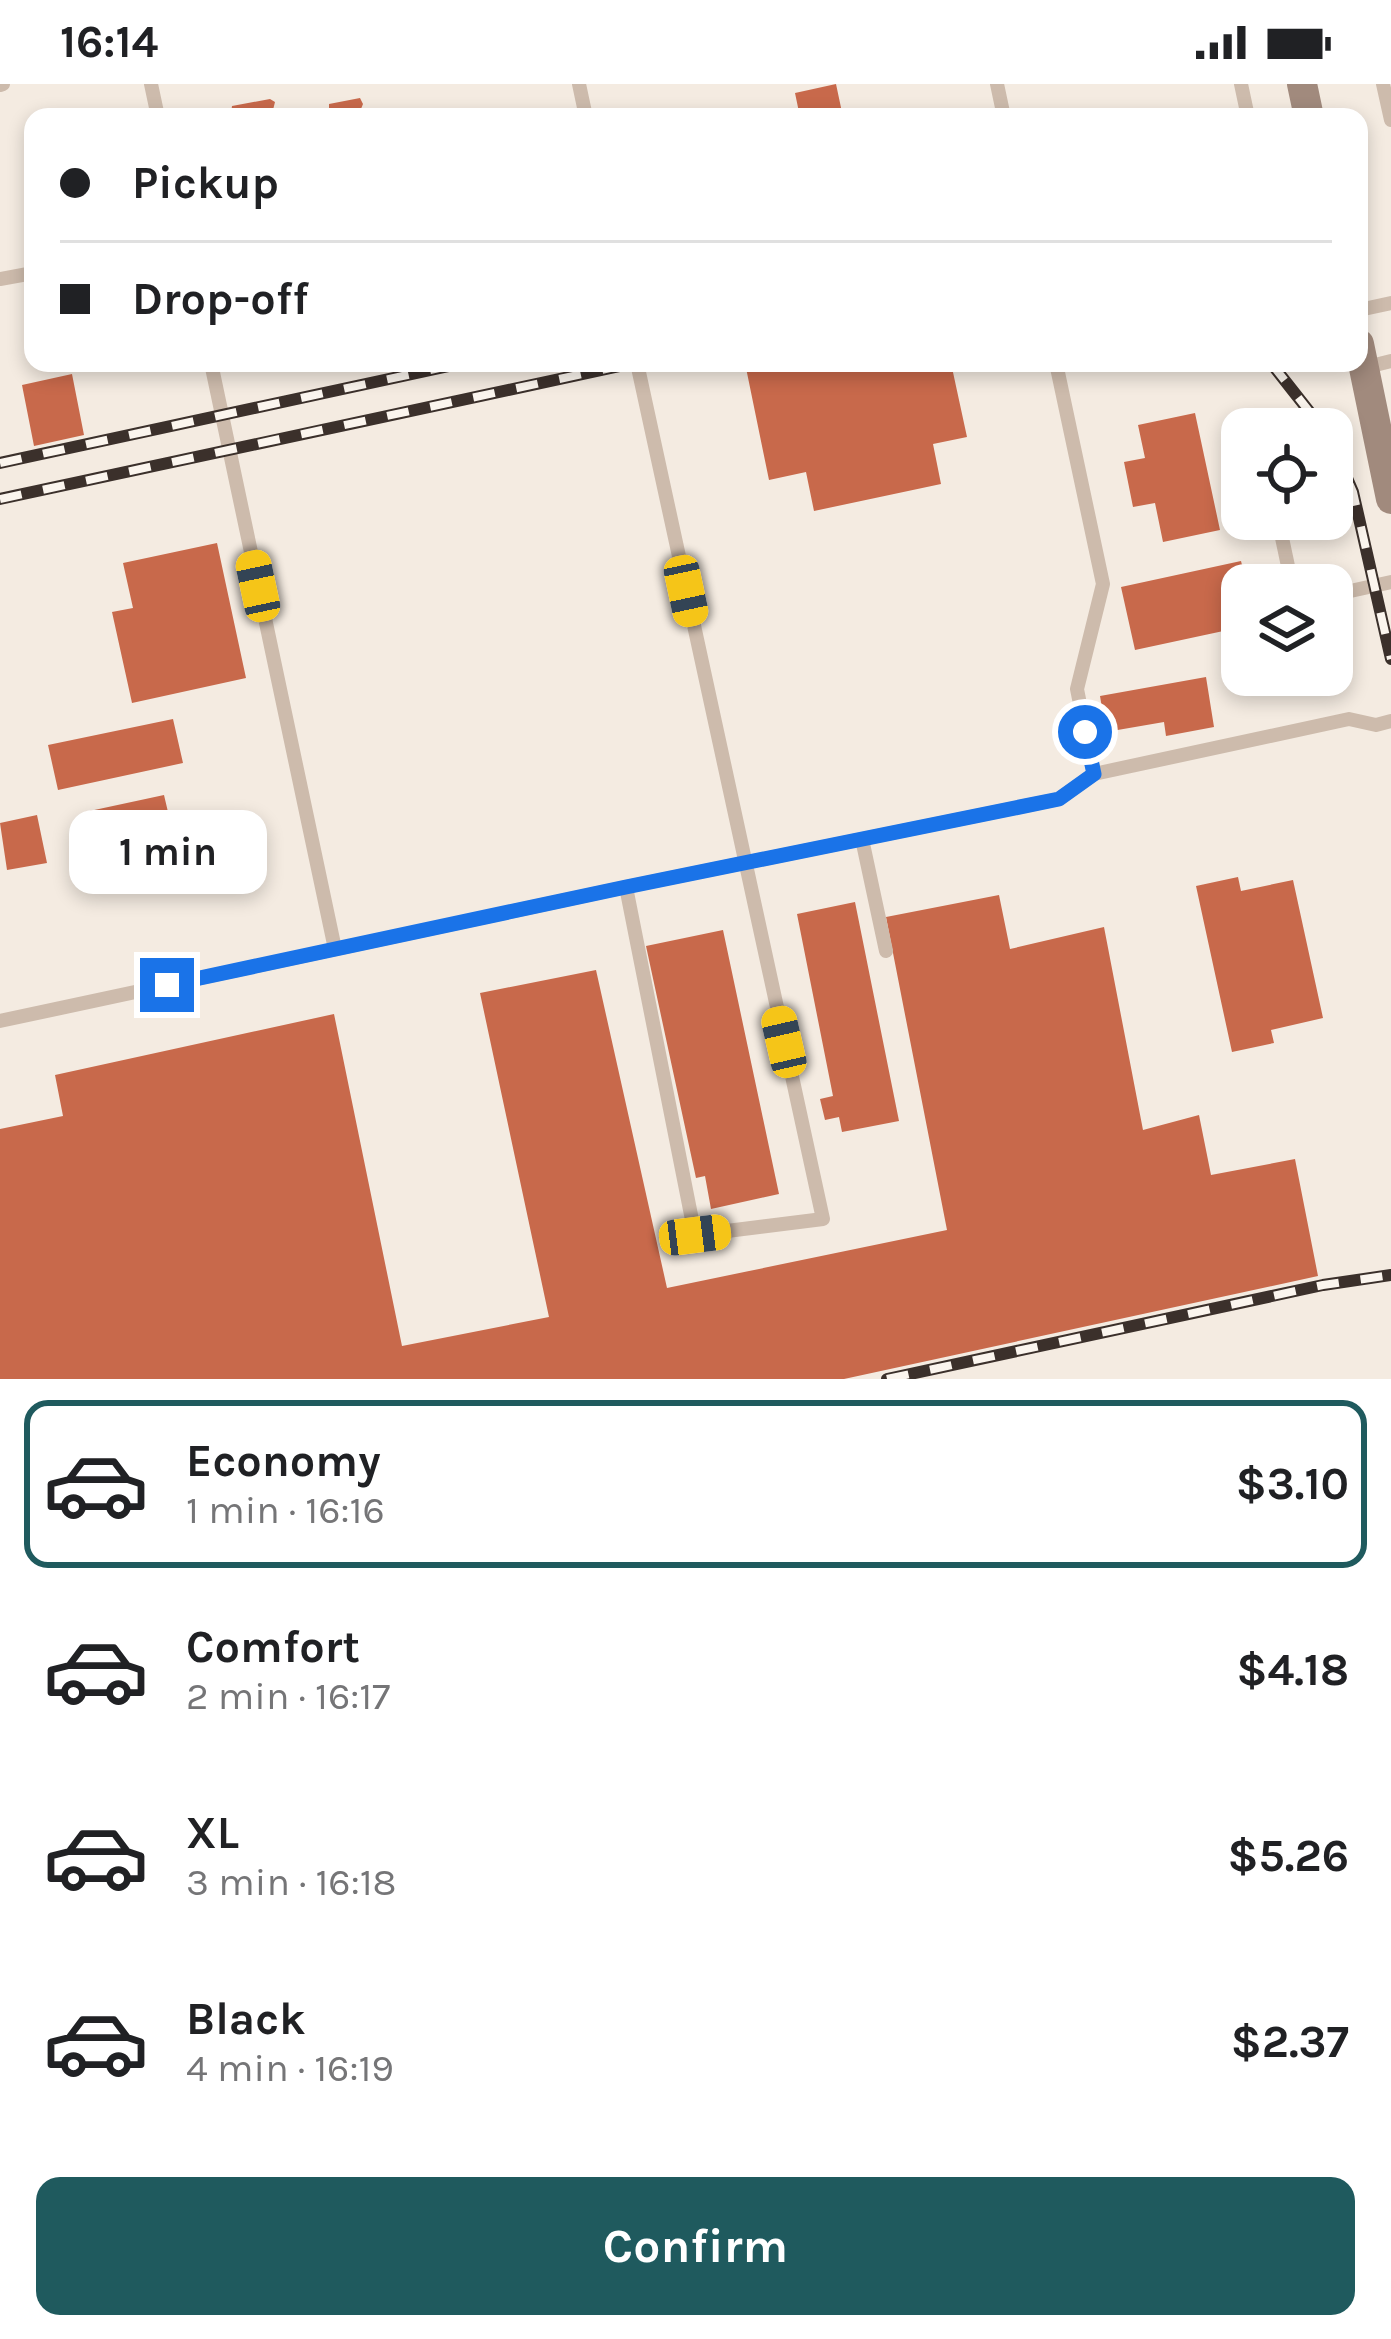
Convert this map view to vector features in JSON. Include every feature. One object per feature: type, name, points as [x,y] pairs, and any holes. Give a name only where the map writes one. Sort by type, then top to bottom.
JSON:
[{"type":"street","points":[[1371,358],[1391,499]]},
{"type":"lane","points":[[1383,84],[1391,120]]},
{"type":"lane","points":[[213,372],[335,949]]},
{"type":"lane","points":[[626,887],[695,1235],[823,1220],[639,372]]},
{"type":"lane","points":[[1058,372],[1103,584],[1077,689],[1094,774]]},
{"type":"lane","points":[[1353,591],[1391,582]]},
{"type":"lane","points":[[0,1021],[1059,799],[1094,774],[1349,719],[1376,724],[1391,721]]},
{"type":"lane","points":[[862,839],[886,951]]},
{"type":"building","points":[[836,84],[841,108],[798,108],[795,93]]},
{"type":"building","points":[[360,98],[363,104],[361,108],[329,108],[329,104]]},
{"type":"building","points":[[270,99],[275,102],[274,108],[232,106]]},
{"type":"building","points":[[747,372],[953,372],[967,437],[933,444],[941,484],[814,511],[806,472],[769,480]]},
{"type":"building","points":[[72,374],[84,435],[34,446],[22,385]]},
{"type":"building","points":[[1195,413],[1220,530],[1163,542],[1155,503],[1133,507],[1124,462],[1145,458],[1138,425]]},
{"type":"building","points":[[217,543],[246,678],[132,703],[112,612],[133,608],[123,563]]},
{"type":"building","points":[[1221,565],[1221,632],[1135,650],[1121,587]]},
{"type":"building","points":[[1206,677],[1214,727],[1166,736],[1164,722],[1106,732],[1100,696]]},
{"type":"building","points":[[173,719],[183,763],[58,790],[48,745]]},
{"type":"building","points":[[164,795],[172,829],[92,846],[85,812]]},
{"type":"building","points":[[37,815],[47,863],[7,870],[0,823]]},
{"type":"building","points":[[1238,877],[1241,891],[1293,880],[1323,1018],[1271,1030],[1274,1043],[1232,1052],[1196,886]]},
{"type":"building","points":[[999,895],[1010,949],[1104,927],[1143,1130],[1199,1115],[1211,1175],[1295,1159],[1318,1276],[844,1379],[0,1379],[0,1129],[63,1116],[55,1075],[334,1014],[402,1346],[549,1317],[480,993],[596,970],[667,1288],[947,1230],[886,917]]},
{"type":"building","points":[[855,902],[899,1121],[842,1132],[839,1117],[825,1120],[820,1099],[833,1096],[797,914]]},
{"type":"building","points":[[723,930],[779,1194],[711,1209],[705,1176],[696,1178],[646,946]]},
{"type":"railway","points":[[0,463],[421,372]]},
{"type":"railway","points":[[0,499],[592,372]]},
{"type":"railway","points":[[1278,372],[1306,408]]},
{"type":"railway","points":[[1353,492],[1391,659]]},
{"type":"railway","points":[[887,1379],[1323,1285],[1391,1275]]},
{"type":"route","points":[[167,985],[1059,799],[1094,774],[1085,732]]}]
